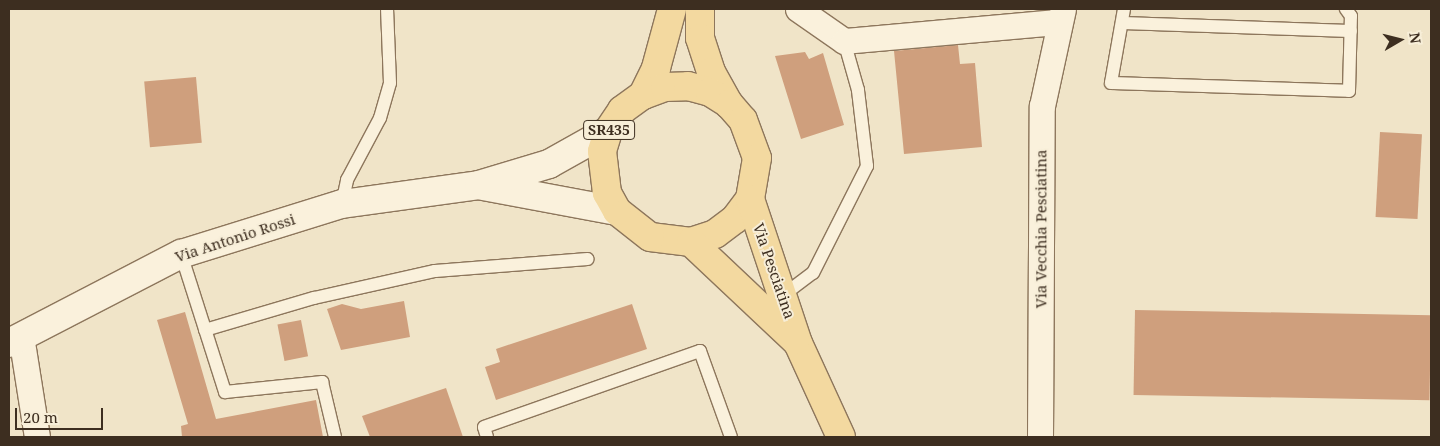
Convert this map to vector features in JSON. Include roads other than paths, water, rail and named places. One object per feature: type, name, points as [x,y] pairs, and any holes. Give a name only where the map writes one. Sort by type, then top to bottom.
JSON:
[{"type":"main road","name":"Via Pesciatina","points":[[643,95],[656,68],[672,9]]},
{"type":"main road","name":"Via Pesciatina","points":[[700,9],[700,38],[711,72],[730,104],[743,120],[756,152],[756,179],[750,199],[735,219],[715,234],[691,242],[650,237],[616,211],[602,172],[608,132],[622,110],[643,95],[665,87],[688,86],[710,92],[730,104]]},
{"type":"main road","points":[[479,185],[549,164],[608,132]]},
{"type":"main road","name":"Via Antonio Rossi","points":[[15,339],[181,254],[342,204],[479,185]]},
{"type":"main road","points":[[479,185],[616,211]]},
{"type":"main road","name":"Via Pesciatina","points":[[750,199],[798,343],[841,437]]},
{"type":"main road","name":"Via Pesciatina","points":[[691,242],[798,343]]},
{"type":"street","points":[[798,9],[844,41]]},
{"type":"street","name":"Via Vecchia Pesciatina","points":[[844,41],[1060,15],[1042,106],[1040,437]]},
{"type":"street","points":[[15,339],[37,437]]},
{"type":"lane","points":[[342,204],[346,180],[380,118],[390,83],[387,9]]},
{"type":"lane","points":[[1124,9],[1111,83],[1349,91],[1351,16],[1346,9]]},
{"type":"lane","points":[[1122,23],[1351,31]]},
{"type":"lane","points":[[782,296],[812,273],[867,166],[858,90],[844,41]]},
{"type":"lane","points":[[181,254],[225,392],[322,382],[335,437]]},
{"type":"lane","points":[[205,330],[314,298],[435,271],[588,259]]},
{"type":"lane","points":[[487,437],[484,427],[700,351],[731,437]]}]
